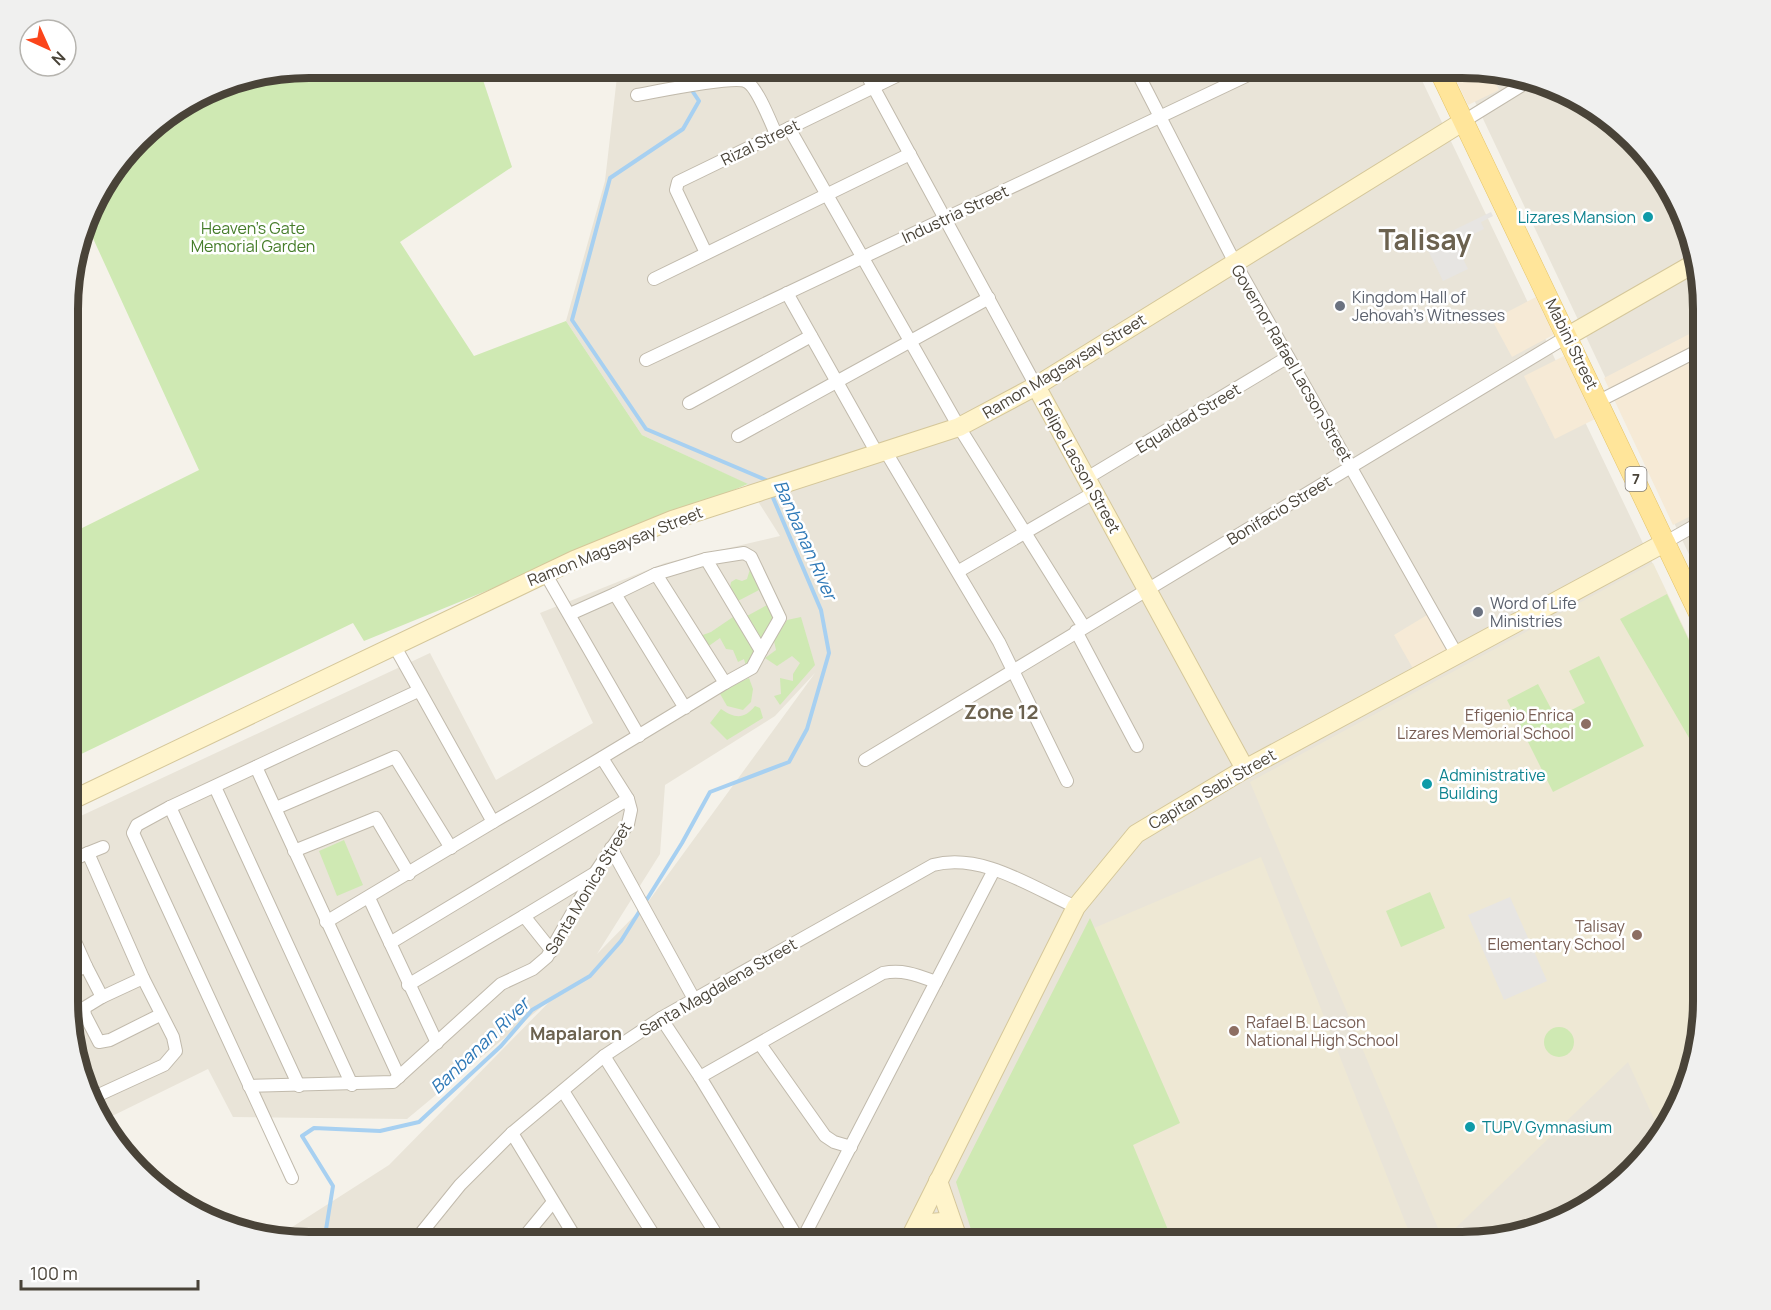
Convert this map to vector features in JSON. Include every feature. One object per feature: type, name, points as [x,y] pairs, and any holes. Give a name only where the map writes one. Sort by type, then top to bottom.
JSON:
[{"type":"main road","name":"Mabini Street","points":[[1443,78],[1693,600]]},
{"type":"street","name":"Felipe Lacson Street","points":[[869,78],[1245,769]]},
{"type":"street","name":"Rizal Street","points":[[706,253],[675,186],[892,78]]},
{"type":"street","name":"Governor Rafael Lacson Street","points":[[1140,78],[1234,261],[1457,655]]},
{"type":"street","name":"Industria Street","points":[[646,360],[1242,78]]},
{"type":"street","points":[[637,95],[725,81],[749,82],[776,134]]},
{"type":"street","name":"Ramon Magsaysay Street","points":[[78,797],[545,573],[672,520],[882,454],[959,427],[1036,386],[1234,261],[1521,86]]},
{"type":"street","points":[[789,128],[959,427],[1026,530],[1080,629],[1137,746]]},
{"type":"street","points":[[654,279],[910,154]]},
{"type":"street","name":"Bonifacio Street","points":[[865,760],[1568,336],[1689,266]]},
{"type":"street","points":[[787,293],[837,382],[959,571],[1013,671],[1067,781]]},
{"type":"street","points":[[738,436],[989,298]]},
{"type":"street","points":[[689,403],[811,336]]},
{"type":"street","points":[[1599,401],[1693,353]]},
{"type":"street","name":"Equaldad Street","points":[[959,571],[1026,530],[1288,357]]},
{"type":"street","name":"Capitan Sabi Street","points":[[912,1232],[1076,907],[1136,834],[1245,769],[1693,527]]},
{"type":"street","points":[[326,922],[752,668],[780,618],[751,557],[744,553],[706,559],[656,574],[570,615]]},
{"type":"street","points":[[706,559],[761,651]]},
{"type":"street","points":[[545,573],[639,736]]},
{"type":"street","points":[[656,574],[725,684]]},
{"type":"street","points":[[615,594],[685,708]]},
{"type":"street","points":[[394,645],[493,822]]},
{"type":"street","points":[[292,1178],[135,843],[133,833],[137,825],[170,807],[418,691]]},
{"type":"street","points":[[276,808],[395,757],[451,848]]},
{"type":"street","points":[[390,943],[628,799],[602,759]]},
{"type":"street","points":[[256,767],[399,1077]]},
{"type":"street","points":[[215,787],[352,1085]]},
{"type":"street","name":"Santa Monica Street","points":[[249,1086],[352,1085],[393,1082],[501,984],[533,969],[552,951],[595,873],[631,817],[628,799]]},
{"type":"street","points":[[170,807],[299,1086]]},
{"type":"street","points":[[294,851],[376,818],[410,874]]},
{"type":"street","points":[[78,858],[103,847]]},
{"type":"street","points":[[611,848],[694,999]]},
{"type":"street","points":[[88,854],[177,1051],[164,1065],[98,1095]]},
{"type":"street","name":"Santa Magdalena Street","points":[[422,1232],[460,1185],[512,1133],[604,1056],[660,1018],[933,865],[949,861],[963,861],[994,870],[1076,907]]},
{"type":"street","points":[[805,1232],[994,870]]},
{"type":"street","points":[[408,985],[595,873]]},
{"type":"street","points":[[369,898],[437,1043]]},
{"type":"street","points":[[524,916],[552,951]]},
{"type":"street","points":[[78,948],[102,997]]},
{"type":"street","points":[[78,970],[86,966]]},
{"type":"street","points":[[699,1077],[883,973],[897,970],[936,982]]},
{"type":"street","points":[[143,978],[84,1008],[85,1015],[99,1042],[110,1040],[160,1015]]},
{"type":"street","points":[[660,1018],[794,1232]]},
{"type":"street","points":[[760,1044],[825,1136],[834,1142],[851,1147]]},
{"type":"street","points":[[604,1056],[715,1232]]},
{"type":"street","points":[[563,1091],[652,1232]]},
{"type":"street","points":[[512,1133],[572,1232]]},
{"type":"street","points":[[938,1181],[956,1232]]},
{"type":"street","points":[[528,1232],[553,1202]]},
{"type":"street","points":[[916,1232],[930,1223],[942,1222],[953,1232]]},
{"type":"shaded area","points":[[617,78],[1421,78],[1661,581],[1693,913],[1693,1016],[1689,1046],[1681,1075],[1662,1117],[1645,1142],[1614,1175],[1578,1201],[1536,1220],[1507,1228],[1477,1232],[286,1231],[389,1165],[556,995],[407,1119],[233,1117],[208,1069],[109,1117],[90,1075],[82,1046],[78,1016],[78,817],[430,653],[496,780],[593,723],[540,613],[665,563],[780,536],[747,484],[642,435],[566,321],[605,181]],"holes":[[[815,673],[648,902],[597,954],[660,854],[665,785],[775,716]]]},
{"type":"shaded area","points":[[1455,78],[1495,80],[1499,90],[1468,105]]},
{"type":"shaded area","points":[[1464,78],[1507,82],[1522,86],[1578,109],[1614,135],[1636,157],[1662,193],[1669,207],[1685,249],[1693,294],[1693,563]]},
{"type":"shaded area","points":[[1491,212],[1493,216],[1481,222],[1484,229],[1463,239],[1464,242],[1457,246],[1468,269],[1443,281],[1425,244]]},
{"type":"shaded area","points":[[1536,297],[1555,334],[1512,357],[1492,320]]},
{"type":"shaded area","points":[[1693,332],[1693,515],[1673,525],[1604,378]]},
{"type":"shaded area","points":[[1564,356],[1595,419],[1555,439],[1524,376]]},
{"type":"shaded area","points":[[1653,563],[1693,647],[1693,1016],[1689,1046],[1681,1075],[1657,1125],[1628,1062],[1451,1232],[1440,1232],[1250,782]]},
{"type":"shaded area","points":[[1427,615],[1450,654],[1416,674],[1394,635]]},
{"type":"shaded area","name":"Rafael B. Lacson National High School","points":[[1261,857],[1409,1232],[1169,1232],[1132,1145],[1179,1124],[1094,928]]},
{"type":"shaded area","points":[[1510,897],[1547,981],[1504,1000],[1468,915]]},
{"type":"green space","name":"Heaven's Gate Memorial Garden","points":[[294,78],[482,78],[512,167],[400,242],[474,356],[566,321],[642,435],[748,484],[364,641],[353,623],[78,756],[78,530],[199,470],[91,233],[109,193],[126,168],[157,135],[193,109],[235,90],[264,82]]},
{"type":"green space","points":[[751,566],[778,618],[765,639],[758,642],[735,604],[740,602],[747,616],[767,605],[759,590],[736,602],[730,588],[731,582],[736,579],[742,581],[747,579]]},
{"type":"green space","points":[[1667,594],[1693,649],[1693,742],[1692,743],[1620,619]]},
{"type":"green space","points":[[733,617],[739,619],[759,651],[752,664],[746,666],[744,659],[738,662],[733,650],[726,649],[720,638],[706,648],[700,636],[711,632]]},
{"type":"green space","points":[[801,617],[815,665],[780,705],[774,696],[781,694],[780,678],[793,681],[793,674],[800,663],[792,656],[777,666],[765,658],[776,650],[774,641],[787,620]]},
{"type":"green space","points":[[1599,656],[1644,746],[1553,792],[1507,700],[1538,684],[1556,718],[1585,703],[1569,671]]},
{"type":"green space","points":[[749,678],[753,689],[751,702],[743,710],[727,706],[719,692]]},
{"type":"green space","points":[[755,706],[760,708],[763,718],[727,740],[710,723],[721,709],[739,716],[747,714]]},
{"type":"green space","points":[[344,840],[363,885],[337,896],[319,851]]},
{"type":"green space","points":[[1430,892],[1445,928],[1401,947],[1386,911]]},
{"type":"green space","points":[[1090,918],[1180,1123],[1133,1145],[1169,1232],[972,1232],[956,1182]]},
{"type":"green space","points":[[1559,1027],[1565,1028],[1573,1036],[1573,1048],[1565,1056],[1559,1057],[1553,1056],[1545,1048],[1544,1042],[1545,1036],[1553,1028]]},
{"type":"waterway","name":"Banbanan River","points":[[684,78],[687,83]]},
{"type":"waterway","name":"Banbanan River","points":[[691,89],[699,101],[683,129],[610,178],[572,320],[646,429],[766,480],[767,483]]},
{"type":"waterway","name":"Banbanan River","points":[[326,1232],[333,1186],[302,1136],[314,1128],[380,1131],[419,1122],[501,1046],[532,1010],[590,976],[621,941],[682,843],[710,792],[789,762],[807,729],[829,653],[821,610],[771,493]]},
{"type":"place","name":"Lizares Mansion","points":[[1648,217]]},
{"type":"place","name":"Kingdom Hall of Jehovah's Witnesses","points":[[1340,306]]},
{"type":"place","name":"Word of Life Ministries","points":[[1478,612]]},
{"type":"place","name":"Efigenio Enrica Lizares Memorial School","points":[[1586,724]]},
{"type":"place","name":"Administrative Building","points":[[1427,784]]},
{"type":"place","name":"Talisay Elementary School","points":[[1637,935]]},
{"type":"place","name":"Rafael B. Lacson National High School","points":[[1234,1031]]},
{"type":"place","name":"TUPV Gymnasium","points":[[1470,1127]]},
{"type":"district","name":"Talisay","points":[[1425,240]]},
{"type":"district","name":"Zone 12","points":[[1001,712]]},
{"type":"district","name":"Mapalaron","points":[[576,1034]]}]
